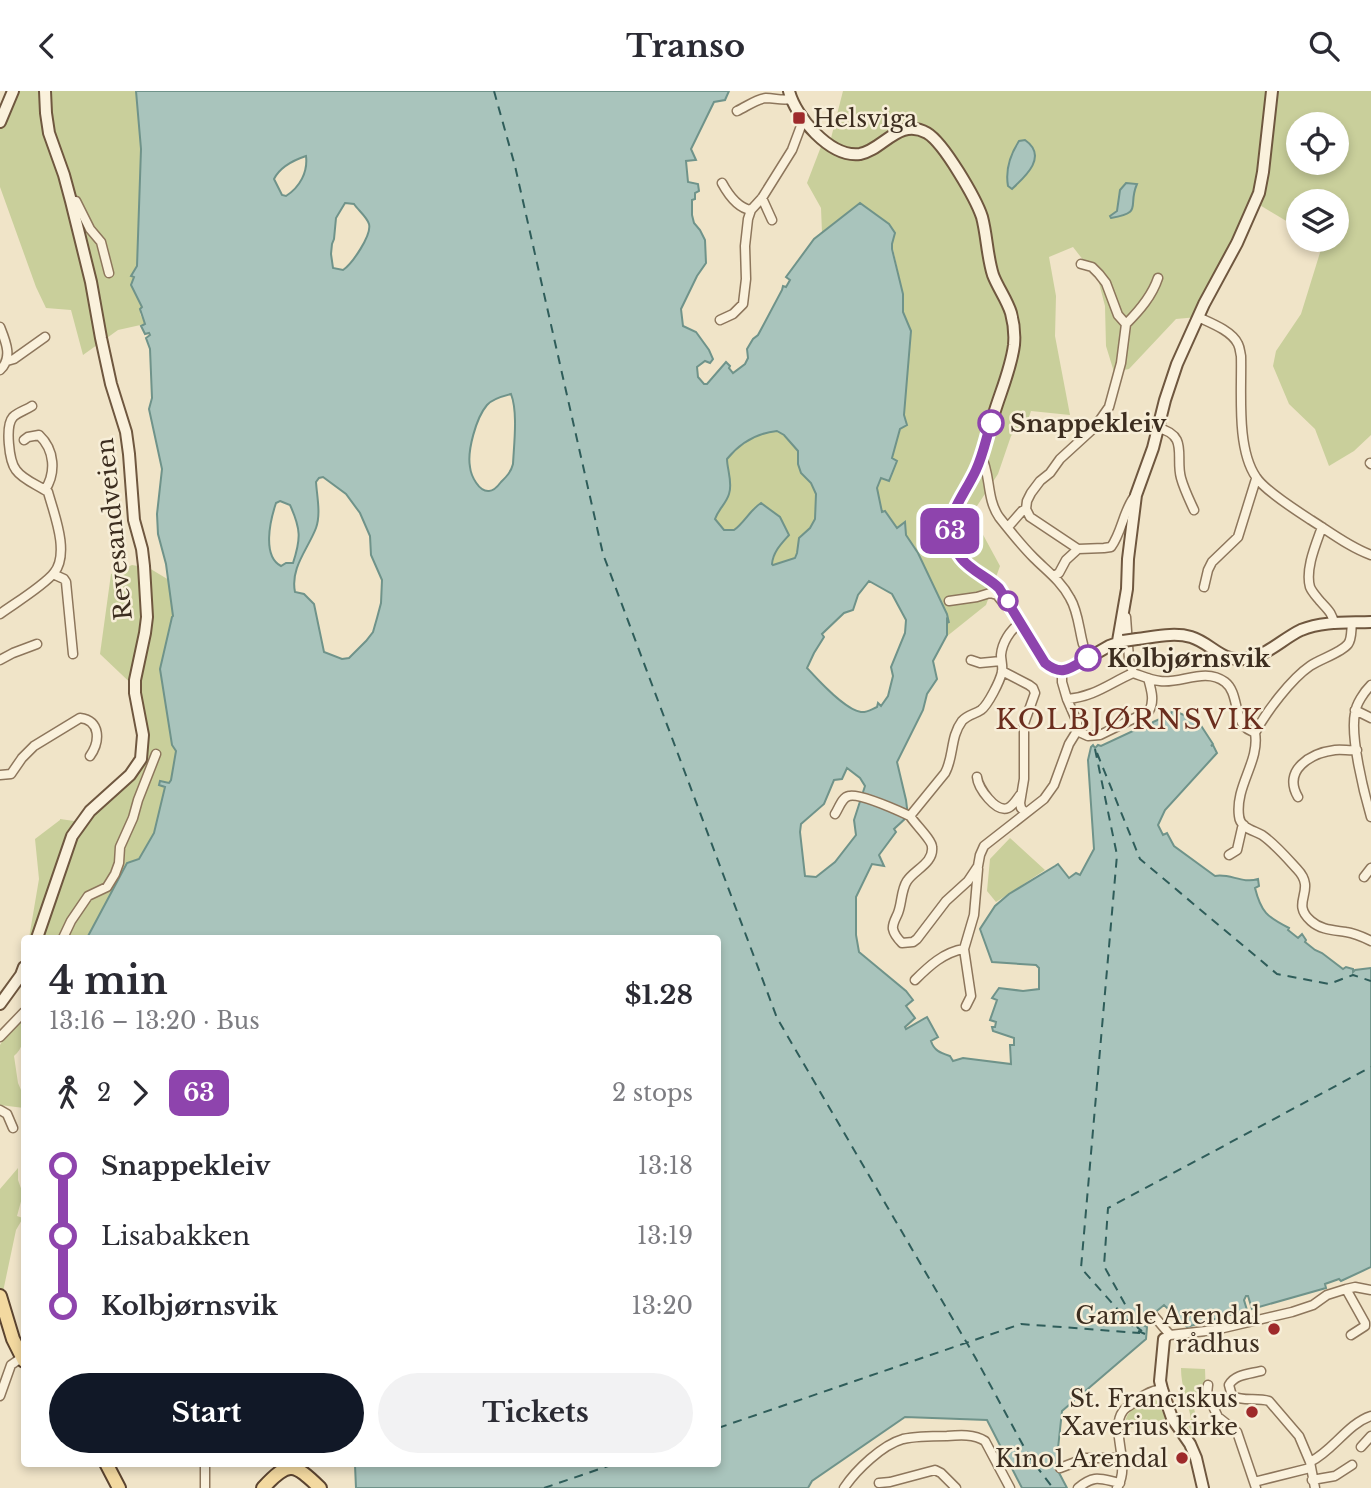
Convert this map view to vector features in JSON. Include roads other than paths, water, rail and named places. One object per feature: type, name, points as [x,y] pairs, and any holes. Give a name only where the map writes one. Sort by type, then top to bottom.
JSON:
[{"type":"main road","points":[[0,122],[13,91]]},
{"type":"main road","name":"Revesandveien","points":[[38,935],[72,837],[90,811],[130,775],[138,764],[143,735],[135,680],[146,617],[144,566],[134,520],[126,432],[111,384],[91,282],[71,201],[49,133],[46,91]]},
{"type":"main road","points":[[1121,641],[1136,495],[1178,364],[1259,193],[1272,91]]},
{"type":"main road","points":[[790,95],[795,109],[805,122],[841,151],[860,154],[899,132],[926,132],[939,144],[973,197],[983,221],[991,266],[1011,313],[1014,334],[1012,356],[981,456],[953,511],[951,537],[957,552],[967,565],[999,588],[1045,663],[1062,671],[1121,641],[1182,635],[1198,639],[1226,657],[1245,659],[1267,651],[1306,628],[1371,622]]},
{"type":"main road","points":[[0,1004],[21,975]]},
{"type":"main road","points":[[0,1296],[13,1339],[21,1354]]},
{"type":"main road","points":[[1167,1337],[1160,1370],[1161,1389],[1172,1419],[1190,1444],[1196,1458],[1203,1488]]},
{"type":"main road","points":[[108,1467],[119,1488]]},
{"type":"main road","points":[[263,1488],[290,1467]]},
{"type":"main road","points":[[297,1467],[320,1488]]},
{"type":"street","points":[[737,111],[757,100],[765,98],[786,101],[790,95]]},
{"type":"street","points":[[720,320],[733,314],[743,304],[746,279],[745,246],[751,210],[762,198],[792,150],[805,122]]},
{"type":"street","points":[[722,183],[736,202],[744,209],[751,210]]},
{"type":"street","points":[[762,198],[772,220]]},
{"type":"street","points":[[71,201],[76,201],[90,229],[101,242],[109,273]]},
{"type":"street","points":[[1081,264],[1092,267],[1106,283],[1118,315],[1126,324]]},
{"type":"street","points":[[1136,495],[1111,547],[1078,549],[1030,517],[1026,509],[1027,501],[1040,481],[1095,427],[1108,407],[1121,363],[1126,324],[1154,290],[1158,278]]},
{"type":"street","points":[[1198,317],[1232,336],[1238,344],[1241,356],[1244,443],[1256,479],[1298,512],[1356,550],[1371,555]]},
{"type":"street","points":[[0,327],[7,348],[7,361]]},
{"type":"street","points":[[0,370],[7,361],[45,337]]},
{"type":"street","points":[[0,614],[53,574],[59,561],[60,538],[48,492],[15,469],[9,449],[9,423],[12,418],[32,406]]},
{"type":"street","points":[[0,425],[9,430]]},
{"type":"street","points":[[1158,428],[1171,433],[1178,441],[1181,478],[1194,510]]},
{"type":"street","points":[[24,440],[39,435],[50,451],[53,466],[45,490]]},
{"type":"street","points":[[981,456],[993,505],[1033,557],[1054,576],[1070,597],[1083,644]]},
{"type":"street","points":[[1204,587],[1212,562],[1238,537],[1242,529],[1256,479]]},
{"type":"street","points":[[1008,527],[1026,509]]},
{"type":"street","points":[[1322,527],[1312,560],[1310,585],[1330,612],[1334,624]]},
{"type":"street","points":[[1054,576],[1078,549]]},
{"type":"street","points":[[53,574],[66,582],[73,654]]},
{"type":"street","points":[[1127,589],[1126,635],[1133,673]]},
{"type":"street","points":[[910,816],[949,766],[952,745],[962,720],[985,707],[1002,671],[1004,643],[1019,624],[997,595],[990,593],[949,601]]},
{"type":"street","points":[[1352,623],[1348,644],[1298,676],[1264,717],[1255,733],[1257,742],[1243,783],[1239,815],[1244,825],[1263,836],[1304,877],[1306,890],[1301,905],[1311,922],[1321,928],[1348,932],[1371,941]]},
{"type":"street","points":[[0,660],[37,644]]},
{"type":"street","points":[[971,660],[980,663],[1001,661]]},
{"type":"street","points":[[1002,671],[1029,685],[1035,693],[1024,724],[1020,803],[1026,813]]},
{"type":"street","points":[[966,1006],[971,996],[964,949],[976,904],[980,855],[984,846],[1044,799],[1054,785],[1069,744],[1077,731],[1077,722],[1062,682],[1062,671]]},
{"type":"street","points":[[1067,699],[1092,695],[1133,673],[1160,681],[1196,675],[1222,680],[1230,687],[1245,727],[1255,733]]},
{"type":"street","points":[[1077,731],[1088,736],[1100,735],[1149,712],[1152,691],[1148,678]]},
{"type":"street","points":[[1371,685],[1356,710],[1355,734],[1371,817]]},
{"type":"street","points":[[1356,710],[1371,717]]},
{"type":"street","points":[[0,775],[11,774],[34,746],[80,718],[90,720],[96,728],[97,743],[90,756]]},
{"type":"street","points":[[1298,797],[1293,776],[1308,760],[1336,750],[1357,750]]},
{"type":"street","points":[[64,935],[88,895],[107,887],[115,874],[120,847],[156,754]]},
{"type":"street","points":[[977,777],[983,793],[998,807],[1010,807],[1022,793]]},
{"type":"street","points":[[835,814],[844,798],[850,795],[861,797],[910,816],[932,842],[933,851],[928,860],[904,887],[893,929],[902,943],[917,939],[946,901],[968,881],[978,866]]},
{"type":"street","points":[[1229,855],[1237,850],[1244,825]]},
{"type":"street","points":[[1364,877],[1371,868]]},
{"type":"street","points":[[915,980],[938,960],[955,950],[964,949]]},
{"type":"street","points":[[0,1037],[21,1015]]},
{"type":"street","points":[[0,1110],[8,1114],[13,1128]]},
{"type":"street","points":[[1154,1316],[1167,1337],[1215,1330],[1292,1312],[1346,1289],[1367,1289],[1364,1278]]},
{"type":"street","points":[[1346,1289],[1365,1323],[1365,1326],[1350,1335]]},
{"type":"street","points":[[0,1396],[11,1365],[21,1360]]},
{"type":"street","points":[[1261,1371],[1231,1381],[1229,1385],[1232,1396],[1240,1400],[1269,1401],[1299,1437],[1314,1484],[1341,1474],[1352,1465]]},
{"type":"street","points":[[1208,1385],[1207,1394],[1218,1417],[1237,1432],[1255,1485],[1310,1465],[1352,1428],[1371,1416]]},
{"type":"street","points":[[1078,1488],[1093,1479],[1119,1486],[1123,1474],[1119,1421],[1123,1411],[1143,1395],[1161,1389]]},
{"type":"street","points":[[1299,1437],[1301,1424]]},
{"type":"street","points":[[844,1488],[855,1474],[882,1450],[896,1442],[912,1438],[958,1435],[985,1441],[1010,1488]]},
{"type":"street","points":[[1361,1447],[1371,1436]]},
{"type":"street","points":[[1060,1468],[1086,1458],[1122,1458]]},
{"type":"street","points":[[205,1467],[205,1488]]},
{"type":"street","points":[[879,1483],[903,1484],[935,1470],[956,1488]]},
{"type":"water","points":[[136,91],[729,91],[725,100],[714,102],[691,149],[696,160],[686,161],[688,182],[698,184],[699,191],[692,200],[692,215],[705,240],[706,263],[681,309],[683,326],[696,332],[713,359],[710,363],[705,361],[697,367],[698,377],[707,384],[726,362],[733,373],[745,364],[748,358],[747,349],[758,335],[783,286],[786,287],[790,280],[786,277],[814,239],[860,203],[889,224],[895,233],[892,249],[903,294],[903,312],[911,331],[904,415],[907,425],[900,429],[892,458],[897,461],[889,481],[881,478],[877,488],[882,512],[885,511],[897,528],[905,522],[906,535],[918,553],[949,623],[947,620],[947,635],[933,661],[937,679],[927,694],[923,710],[897,762],[908,816],[894,829],[896,832],[879,855],[884,866],[872,864],[856,897],[859,952],[913,1000],[906,1006],[915,1018],[906,1029],[927,1017],[938,1037],[931,1041],[932,1044],[953,1061],[963,1058],[1011,1064],[1010,1045],[1014,1045],[1014,1038],[993,1031],[992,1027],[995,1027],[996,1022],[990,1020],[997,1000],[992,998],[999,988],[1023,991],[1039,989],[1039,968],[1036,965],[992,962],[980,929],[995,906],[1009,894],[1058,864],[1069,878],[1076,873],[1080,875],[1094,849],[1088,760],[1093,745],[1095,748],[1101,746],[1150,723],[1152,725],[1171,714],[1172,710],[1198,721],[1217,753],[1165,810],[1158,825],[1163,835],[1167,833],[1174,846],[1215,876],[1258,879],[1259,886],[1255,888],[1266,913],[1289,928],[1298,938],[1302,934],[1305,942],[1343,969],[1353,969],[1353,972],[1371,968],[1371,1267],[1341,1281],[1339,1279],[1325,1284],[1326,1288],[1252,1309],[1246,1296],[1244,1300],[1247,1310],[1187,1327],[1164,1305],[1141,1324],[1147,1327],[1146,1339],[1062,1411],[1056,1467],[1067,1488],[1022,1488],[987,1420],[905,1417],[812,1481],[808,1488],[356,1488],[355,1467],[721,1467],[721,935],[89,935],[127,863],[139,859],[154,833],[165,787],[159,785],[160,781],[169,783],[171,780],[176,751],[172,745],[160,669],[173,616],[166,564],[158,534],[157,514],[162,469],[149,409],[152,398],[150,349],[146,338],[150,335],[145,334],[141,326],[145,324],[140,309],[142,307],[131,285],[134,277],[131,276],[137,266],[141,149]],"holes":[[[306,156],[302,179],[286,196],[282,195],[274,179],[284,168]],[[345,203],[354,204],[369,224],[360,249],[343,270],[333,268],[331,254],[336,218]],[[511,394],[515,428],[513,464],[497,487],[485,491],[476,483],[471,471],[471,444],[476,426],[487,405]],[[777,431],[798,451],[801,473],[811,483],[816,494],[815,519],[799,538],[795,558],[773,565],[776,552],[789,535],[780,517],[761,503],[734,530],[724,530],[715,519],[730,490],[727,459],[743,444],[763,434]],[[323,477],[346,494],[360,513],[370,536],[371,555],[382,580],[381,603],[373,632],[349,658],[342,659],[324,652],[314,604],[304,594],[295,592],[297,567],[317,523],[316,482]],[[280,501],[290,505],[298,528],[293,563],[281,566],[275,561],[269,546],[276,503]],[[869,581],[892,594],[906,620],[905,633],[891,667],[893,676],[888,696],[881,706],[878,703],[877,707],[863,712],[847,706],[807,668],[824,637],[822,634],[844,613],[853,610],[858,595]],[[847,768],[860,778],[865,786],[854,820],[856,835],[835,862],[816,877],[805,876],[801,824],[824,804],[834,780],[842,779]]]},
{"type":"water","points":[[1025,140],[1032,146],[1035,159],[1028,172],[1012,189],[1007,180],[1009,162],[1019,141]]},
{"type":"water","points":[[1126,183],[1137,184],[1133,207],[1128,213],[1111,218],[1117,211],[1120,190]]},
{"type":"place","name":"Helsviga","points":[[799,118]]},
{"type":"place","name":"Snappekleiv","points":[[991,423]]},
{"type":"place","name":"Kolbjørnsvik","points":[[1088,658]]},
{"type":"place","name":"Gamle Arendal rådhus","points":[[1274,1329]]},
{"type":"place","name":"St. Franciskus Xaverius kirke","points":[[1252,1412]]},
{"type":"place","name":"Kino1 Arendal","points":[[1182,1458]]},
{"type":"district","name":"KOLBJØRNSVIK","points":[[1130,719]]}]
